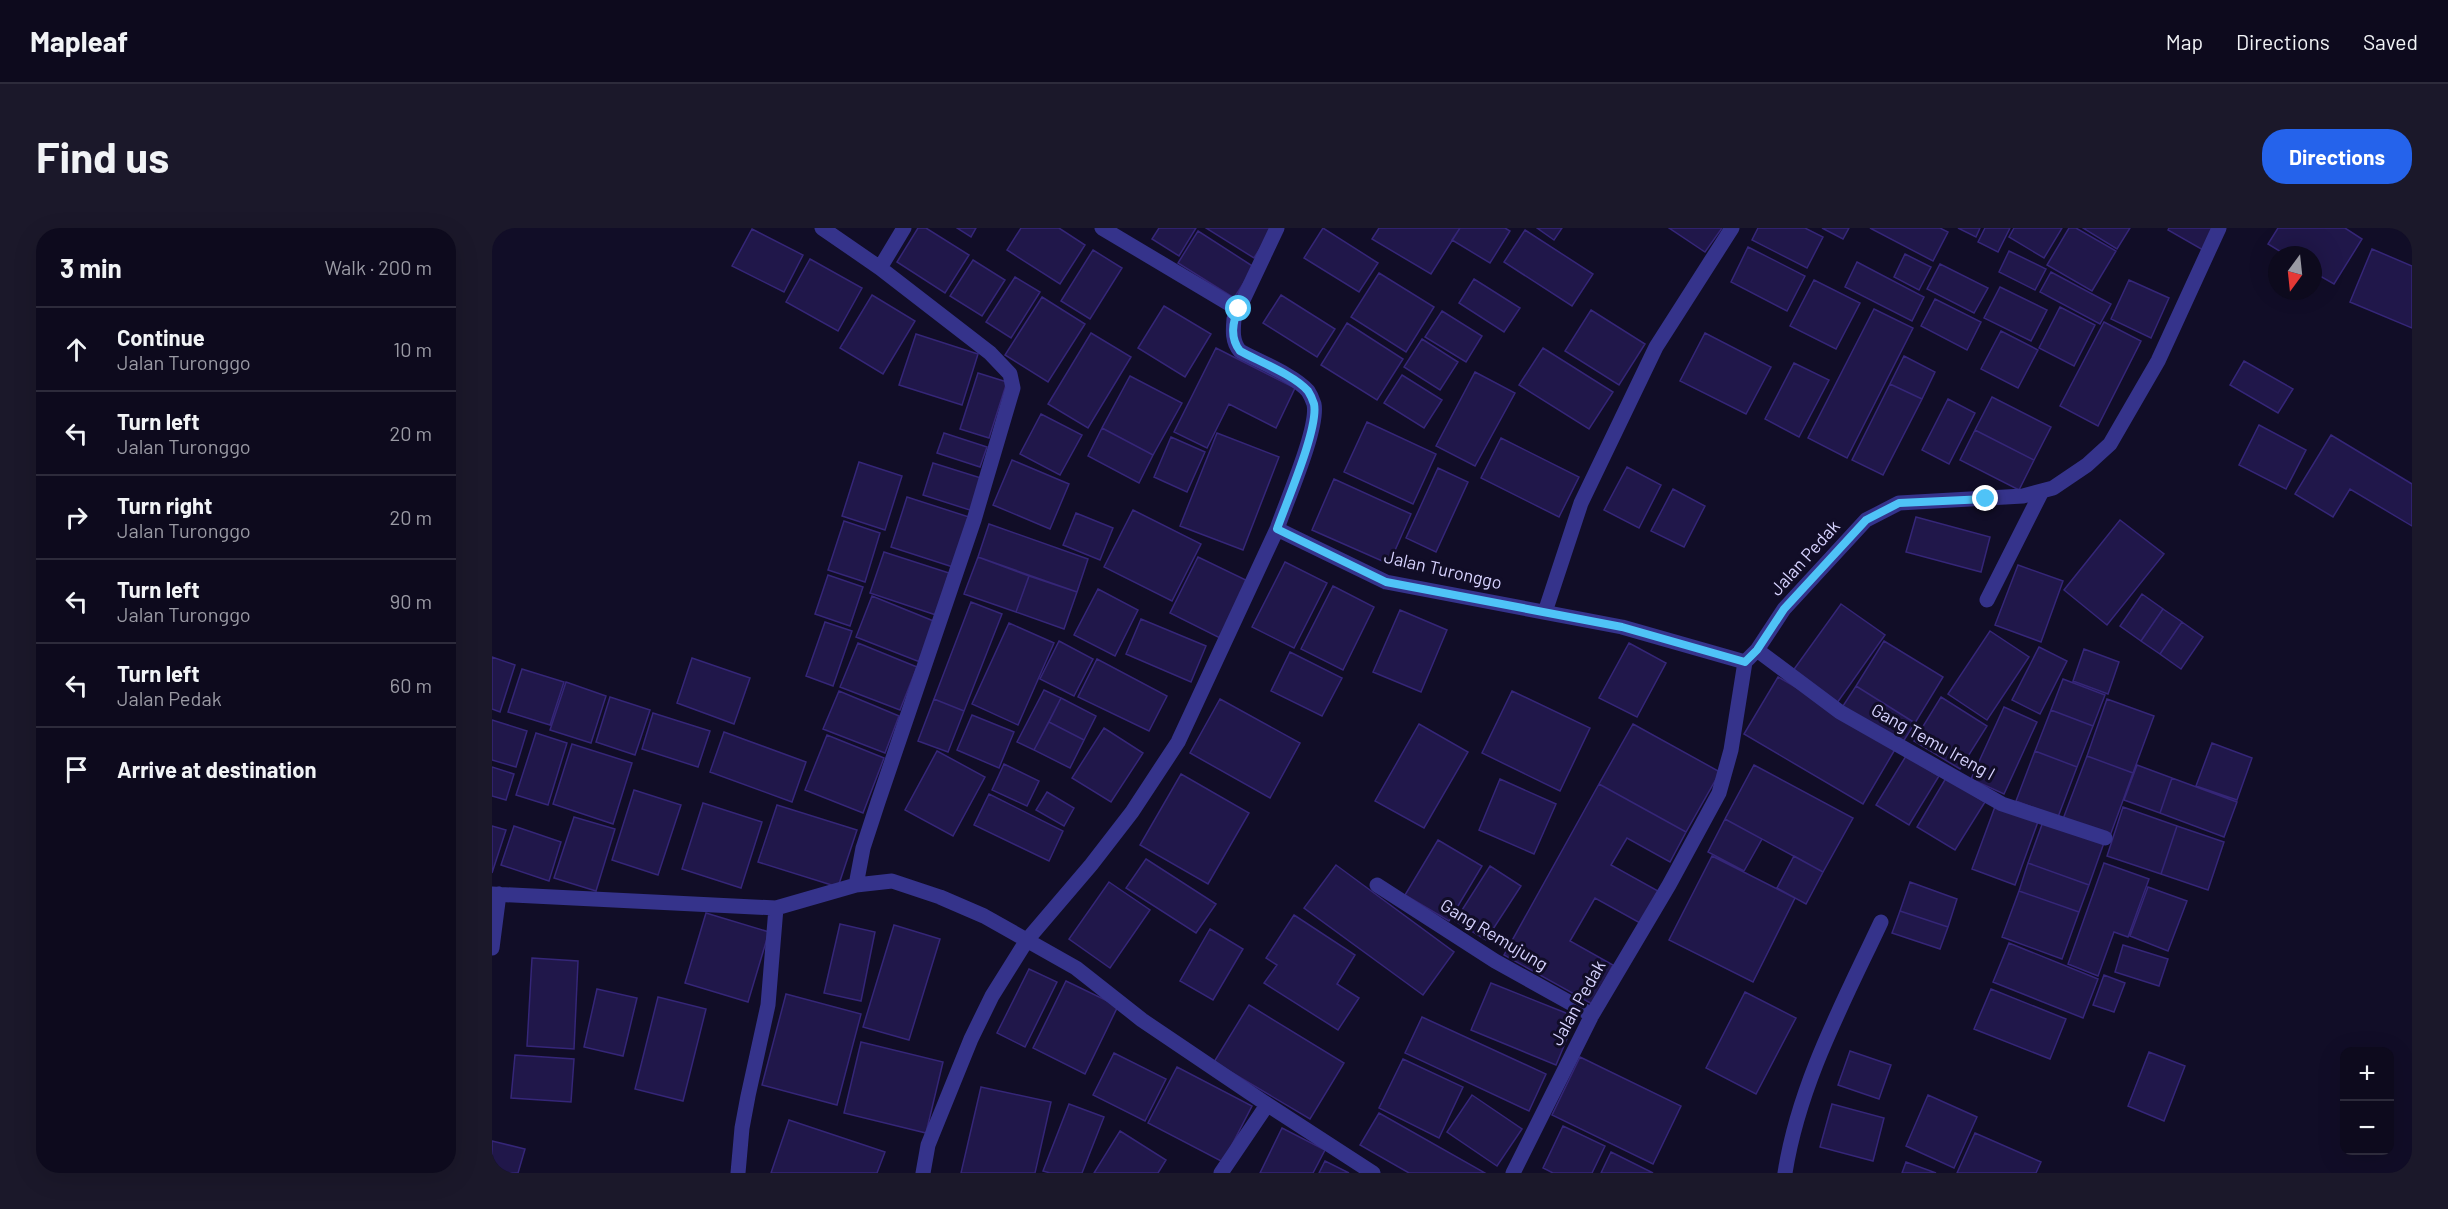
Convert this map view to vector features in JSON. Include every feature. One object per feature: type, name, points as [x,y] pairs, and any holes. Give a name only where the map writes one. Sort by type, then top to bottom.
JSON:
[{"type":"street","points":[[822,228],[880,268],[990,353],[1010,374],[1013,388],[974,520],[863,848],[856,885]]},
{"type":"street","points":[[880,268],[904,228]]},
{"type":"street","points":[[1102,228],[1239,309]]},
{"type":"street","points":[[922,1173],[928,1145],[970,1039],[992,996],[1027,940],[1091,865],[1132,812],[1178,742],[1277,529],[1309,439],[1314,419],[1314,404],[1307,391],[1276,369],[1240,351],[1233,332],[1234,319],[1277,228]]},
{"type":"street","points":[[1545,612],[1581,504],[1656,347],[1732,228]]},
{"type":"street","name":"Jalan Pedak","points":[[1513,1173],[1592,1015],[1669,885],[1719,794],[1731,750],[1745,662],[1757,650],[1784,609],[1866,520],[1899,503],[2004,498],[2042,491],[2053,488],[2087,465],[2110,444],[2158,361],[2219,228]]},
{"type":"street","points":[[1987,600],[2042,491]]},
{"type":"street","name":"Jalan Turonggo","points":[[1277,529],[1386,582],[1622,627],[1745,662]]},
{"type":"street","name":"Gang Temu Ireng I","points":[[1757,650],[1840,712],[2002,804],[2105,838]]},
{"type":"street","points":[[492,948],[496,894],[776,908],[856,885],[892,881],[921,890],[984,916],[1076,968],[1142,1020],[1267,1105],[1373,1173]]},
{"type":"street","name":"Gang Remujung","points":[[1377,885],[1495,961],[1592,1015]]},
{"type":"street","points":[[738,1173],[746,1106],[768,1005],[776,908]]},
{"type":"street","points":[[1785,1173],[1798,1120],[1817,1060],[1881,922]]},
{"type":"street","points":[[1221,1173],[1267,1105]]},
{"type":"building","points":[[918,228],[926,228],[969,255],[945,293],[897,262]]},
{"type":"building","points":[[957,228],[976,228],[971,237]]},
{"type":"building","points":[[1021,228],[1059,228],[1085,245],[1060,284],[1007,250]]},
{"type":"building","points":[[1159,228],[1196,228],[1179,256],[1152,239]]},
{"type":"building","points":[[1206,228],[1273,228],[1254,258]]},
{"type":"building","points":[[1323,228],[1378,263],[1359,292],[1304,258]]},
{"type":"building","points":[[1379,228],[1460,228],[1431,274],[1372,239]]},
{"type":"building","points":[[1460,228],[1505,228],[1510,231],[1490,263],[1452,240]]},
{"type":"building","points":[[1537,228],[1562,228],[1554,240]]},
{"type":"building","points":[[1669,228],[1722,228],[1705,252]]},
{"type":"building","points":[[1758,228],[1805,228],[1823,237],[1807,268],[1752,240]]},
{"type":"building","points":[[1822,228],[1849,228],[1843,239]]},
{"type":"building","points":[[1870,228],[1940,228],[1948,232],[1933,261]]},
{"type":"building","points":[[1958,228],[1980,228],[1976,237]]},
{"type":"building","points":[[1985,228],[2010,228],[1998,252],[1978,242]]},
{"type":"building","points":[[2014,228],[2062,228],[2044,258],[2009,237]]},
{"type":"building","points":[[2069,228],[2076,228],[2116,251],[2092,291],[2047,265]]},
{"type":"building","points":[[2083,228],[2130,228],[2117,249]]},
{"type":"building","points":[[2169,228],[2217,228],[2203,250],[2168,230]]},
{"type":"building","points":[[2278,228],[2345,228],[2362,239],[2334,284],[2322,277],[2322,246],[2271,246],[2268,244]]},
{"type":"building","points":[[752,229],[803,255],[784,292],[732,266]]},
{"type":"building","points":[[1525,230],[1593,274],[1572,306],[1504,262]]},
{"type":"building","points":[[1198,231],[1254,267],[1234,298],[1178,263]]},
{"type":"building","points":[[1748,247],[1805,276],[1787,311],[1731,282]]},
{"type":"building","points":[[2372,249],[2412,266],[2412,328],[2350,302]]},
{"type":"building","points":[[1093,250],[1122,268],[1090,319],[1061,301]]},
{"type":"building","points":[[2009,251],[2046,269],[2035,290],[1999,272]]},
{"type":"building","points":[[1905,254],[1931,267],[1919,290],[1894,277]]},
{"type":"building","points":[[810,259],[862,288],[838,331],[786,302]]},
{"type":"building","points":[[973,260],[1005,280],[982,316],[950,296]]},
{"type":"building","points":[[1857,262],[1924,297],[1912,321],[1845,287]]},
{"type":"building","points":[[1940,264],[1988,288],[1974,313],[1927,289]]},
{"type":"building","points":[[2051,272],[2111,304],[2100,324],[2040,292]]},
{"type":"building","points":[[1379,273],[1434,307],[1406,352],[1351,317]]},
{"type":"building","points":[[1015,277],[1040,292],[1011,338],[986,322]]},
{"type":"building","points":[[1474,279],[1520,308],[1504,332],[1459,303]]},
{"type":"building","points":[[1814,280],[1860,303],[1836,349],[1790,326]]},
{"type":"building","points":[[2129,280],[2169,298],[2151,338],[2111,319]]},
{"type":"building","points":[[2000,287],[2047,310],[2031,341],[1984,318]]},
{"type":"building","points":[[872,295],[915,321],[883,374],[840,348]]},
{"type":"building","points":[[1281,295],[1335,329],[1317,357],[1263,323]]},
{"type":"building","points":[[1042,297],[1085,324],[1048,382],[1005,355]]},
{"type":"building","points":[[1935,299],[1981,322],[1967,350],[1921,326]]},
{"type":"building","points":[[1164,306],[1211,334],[1185,377],[1138,348]]},
{"type":"building","points":[[2060,307],[2095,325],[2074,366],[2039,348]]},
{"type":"building","points":[[1874,309],[1913,328],[1847,458],[1808,438]]},
{"type":"building","points":[[1591,310],[1645,344],[1619,385],[1565,351]]},
{"type":"building","points":[[1442,311],[1482,336],[1466,362],[1425,337]]},
{"type":"building","points":[[2104,322],[2141,341],[2098,426],[2060,406]]},
{"type":"building","points":[[1347,323],[1403,359],[1377,400],[1321,365]]},
{"type":"building","points":[[2001,331],[2038,350],[2018,388],[1981,369]]},
{"type":"building","points":[[1091,333],[1131,357],[1088,428],[1048,404]]},
{"type":"building","points":[[1705,333],[1771,367],[1746,414],[1680,381]]},
{"type":"building","points":[[916,334],[978,354],[962,405],[899,385]]},
{"type":"building","points":[[1422,339],[1458,362],[1440,390],[1404,367]]},
{"type":"building","points":[[1216,348],[1295,388],[1276,428],[1229,404],[1207,448],[1174,432]]},
{"type":"building","points":[[1543,348],[1613,392],[1589,429],[1519,385]]},
{"type":"building","points":[[1904,356],[1935,372],[1922,399],[1890,384]]},
{"type":"building","points":[[2244,361],[2293,389],[2278,413],[2230,385]]},
{"type":"building","points":[[1794,363],[1829,380],[1799,437],[1765,419]]},
{"type":"building","points":[[1475,372],[1515,393],[1475,466],[1436,446]]},
{"type":"building","points":[[978,373],[1007,382],[989,438],[960,429]]},
{"type":"building","points":[[1402,375],[1442,400],[1424,428],[1384,403]]},
{"type":"building","points":[[1130,376],[1182,403],[1153,455],[1102,428]]},
{"type":"building","points":[[1890,384],[1922,399],[1883,475],[1852,460]]},
{"type":"building","points":[[1992,397],[2051,427],[2034,460],[1975,430]]},
{"type":"building","points":[[1948,399],[1975,413],[1949,464],[1922,450]]},
{"type":"building","points":[[1041,414],[1082,435],[1060,475],[1020,454]]},
{"type":"building","points":[[1367,422],[1436,454],[1413,504],[1344,472]]},
{"type":"building","points":[[2259,425],[2306,450],[2286,489],[2239,465]]},
{"type":"building","points":[[1102,428],[1153,455],[1139,483],[1088,456]]},
{"type":"building","points":[[1975,430],[2034,460],[2019,490],[1960,460]]},
{"type":"building","points":[[944,433],[987,447],[980,467],[937,453]]},
{"type":"building","points":[[1217,433],[1279,457],[1243,550],[1180,526]]},
{"type":"building","points":[[2331,435],[2412,484],[2412,526],[2350,489],[2333,517],[2295,494]]},
{"type":"building","points":[[1171,437],[1205,452],[1187,492],[1154,477]]},
{"type":"building","points":[[1501,438],[1579,477],[1559,517],[1481,478]]},
{"type":"building","points":[[1012,460],[1069,484],[1050,529],[993,505]]},
{"type":"building","points":[[859,462],[902,476],[885,530],[842,516]]},
{"type":"building","points":[[933,463],[984,479],[973,511],[923,495]]},
{"type":"building","points":[[1627,467],[1661,485],[1639,528],[1604,510]]},
{"type":"building","points":[[1438,468],[1468,482],[1436,552],[1406,538]]},
{"type":"building","points":[[1334,479],[1411,514],[1389,564],[1312,530]]},
{"type":"building","points":[[1673,489],[1705,506],[1684,547],[1651,531]]},
{"type":"building","points":[[907,497],[972,518],[956,568],[891,547]]},
{"type":"building","points":[[1133,510],[1201,544],[1172,601],[1104,567]]},
{"type":"building","points":[[1076,513],[1113,528],[1100,560],[1063,545]]},
{"type":"building","points":[[1916,517],[1990,537],[1981,572],[1906,552]]},
{"type":"building","points":[[2120,520],[2164,554],[2107,625],[2064,590]]},
{"type":"building","points":[[844,521],[880,533],[865,582],[828,570]]},
{"type":"building","points":[[989,524],[1088,559],[1077,592],[978,557]]},
{"type":"building","points":[[884,552],[949,573],[936,615],[870,593]]},
{"type":"building","points":[[978,557],[1029,576],[1016,612],[964,594]]},
{"type":"building","points":[[1198,557],[1250,582],[1222,639],[1170,613]]},
{"type":"building","points":[[1285,562],[1327,583],[1294,648],[1252,627]]},
{"type":"building","points":[[2018,565],[2063,581],[2041,642],[1995,625]]},
{"type":"building","points":[[828,575],[863,587],[850,626],[815,614]]},
{"type":"building","points":[[1029,576],[1077,592],[1064,629],[1016,612]]},
{"type":"building","points":[[1333,586],[1374,607],[1343,670],[1301,649]]},
{"type":"building","points":[[1098,589],[1138,610],[1115,656],[1074,635]]},
{"type":"building","points":[[2142,594],[2163,609],[2141,641],[2120,626]]},
{"type":"building","points":[[872,596],[936,622],[920,662],[856,637]]},
{"type":"building","points":[[971,602],[1002,614],[964,711],[934,699]]},
{"type":"building","points":[[1841,604],[1885,635],[1837,703],[1792,672]]},
{"type":"building","points":[[2163,609],[2182,622],[2160,654],[2141,641]]},
{"type":"building","points":[[1400,610],[1447,630],[1421,692],[1373,672]]},
{"type":"building","points":[[1141,619],[1206,646],[1191,682],[1126,654]]},
{"type":"building","points":[[825,622],[852,631],[833,686],[806,676]]},
{"type":"building","points":[[2182,622],[2203,637],[2181,669],[2160,654]]},
{"type":"building","points":[[1009,623],[1054,643],[1018,725],[972,704]]},
{"type":"building","points":[[1990,631],[2029,657],[1987,720],[1948,694]]},
{"type":"building","points":[[1059,641],[1093,659],[1074,696],[1040,679]]},
{"type":"building","points":[[1884,641],[1943,677],[1915,723],[1856,686]]},
{"type":"building","points":[[858,643],[917,667],[900,710],[840,687]]},
{"type":"building","points":[[1629,643],[1666,663],[1637,717],[1599,698]]},
{"type":"building","points":[[2039,647],[2067,661],[2040,714],[2012,700]]},
{"type":"building","points":[[2084,649],[2119,662],[2108,694],[2073,681]]},
{"type":"building","points":[[1290,652],[1342,678],[1322,716],[1271,691]]},
{"type":"building","points":[[492,657],[515,665],[500,712],[492,709]]},
{"type":"building","points":[[692,658],[750,678],[734,724],[677,703]]},
{"type":"building","points":[[1097,659],[1167,696],[1149,731],[1078,697]]},
{"type":"building","points":[[522,669],[564,682],[550,725],[508,712]]},
{"type":"building","points":[[1778,677],[1897,746],[1863,804],[1744,734]]},
{"type":"building","points":[[2063,679],[2105,695],[2093,726],[2051,710]]},
{"type":"building","points":[[566,682],[606,696],[591,743],[550,730]]},
{"type":"building","points":[[1856,686],[1915,723],[1901,745],[1841,709]]},
{"type":"building","points":[[1044,690],[1061,698],[1034,750],[1017,742]]},
{"type":"building","points":[[839,691],[899,716],[885,753],[823,729]]},
{"type":"building","points":[[1512,691],[1590,728],[1560,791],[1482,753]]},
{"type":"building","points":[[610,697],[650,710],[635,755],[596,742]]},
{"type":"building","points":[[1941,697],[1987,726],[1960,769],[1914,741]]},
{"type":"building","points":[[1061,698],[1096,716],[1084,740],[1049,722]]},
{"type":"building","points":[[934,699],[964,711],[948,752],[918,741]]},
{"type":"building","points":[[1220,699],[1300,743],[1270,798],[1190,753]]},
{"type":"building","points":[[2107,699],[2154,716],[2133,773],[2087,756]]},
{"type":"building","points":[[2004,707],[2037,722],[2004,794],[1971,779]]},
{"type":"building","points":[[2051,710],[2093,726],[2077,767],[2035,751]]},
{"type":"building","points":[[653,713],[710,731],[698,767],[642,749]]},
{"type":"building","points":[[972,715],[1014,732],[999,768],[957,750]]},
{"type":"building","points":[[492,720],[527,731],[516,767],[492,760]]},
{"type":"building","points":[[1049,722],[1084,740],[1070,768],[1034,750]]},
{"type":"building","points":[[1419,724],[1468,752],[1424,828],[1375,801]]},
{"type":"building","points":[[1633,724],[1720,772],[1686,832],[1599,784]]},
{"type":"building","points":[[1104,728],[1143,753],[1111,802],[1072,778]]},
{"type":"building","points":[[724,732],[806,762],[792,802],[710,772]]},
{"type":"building","points":[[536,733],[567,743],[548,805],[516,795]]},
{"type":"building","points":[[827,735],[884,758],[863,813],[805,790]]},
{"type":"building","points":[[2212,743],[2252,758],[2237,800],[2196,786]]},
{"type":"building","points":[[572,744],[632,763],[613,824],[553,804]]},
{"type":"building","points":[[937,751],[985,777],[953,836],[905,810]]},
{"type":"building","points":[[2035,751],[2077,767],[2058,817],[2016,801]]},
{"type":"building","points":[[1906,756],[1939,776],[1909,825],[1876,805]]},
{"type":"building","points":[[2087,756],[2133,773],[2110,836],[2063,819]]},
{"type":"building","points":[[1004,764],[1039,781],[1027,806],[992,790]]},
{"type":"building","points":[[1754,765],[1853,818],[1823,872],[1725,819]]},
{"type":"building","points":[[2137,765],[2172,778],[2160,813],[2124,800]]},
{"type":"building","points":[[492,767],[514,774],[506,800],[492,796]]},
{"type":"building","points":[[1181,774],[1249,813],[1208,884],[1140,845]]},
{"type":"building","points":[[1946,778],[1985,802],[1955,850],[1917,827]]},
{"type":"building","points":[[2172,778],[2237,802],[2224,837],[2160,813]]},
{"type":"building","points":[[1500,779],[1556,804],[1534,854],[1479,830]]},
{"type":"building","points":[[1599,784],[1686,832],[1670,862],[1627,838],[1611,865],[1658,891],[1640,923],[1595,898],[1570,941],[1613,965],[1592,1004],[1504,955]]},
{"type":"building","points":[[634,790],[681,805],[658,875],[612,860]]},
{"type":"building","points":[[1047,792],[1074,808],[1064,826],[1036,810]]},
{"type":"building","points":[[989,794],[1063,831],[1049,861],[974,825]]},
{"type":"building","points":[[703,803],[762,822],[741,888],[682,869]]},
{"type":"building","points":[[1996,804],[2039,819],[2015,885],[1972,869]]},
{"type":"building","points":[[777,805],[857,830],[838,887],[758,862]]},
{"type":"building","points":[[2123,807],[2177,826],[2161,874],[2107,856]]},
{"type":"building","points":[[574,817],[615,829],[596,891],[554,878]]},
{"type":"building","points":[[1725,819],[1762,839],[1744,871],[1708,852]]},
{"type":"building","points":[[2044,819],[2105,840],[2089,885],[2028,863]]},
{"type":"building","points":[[492,826],[506,830],[492,873]]},
{"type":"building","points":[[514,826],[561,842],[549,881],[501,865]]},
{"type":"building","points":[[2177,826],[2224,842],[2208,890],[2161,874]]},
{"type":"building","points":[[1438,840],[1482,866],[1449,921],[1405,895]]},
{"type":"building","points":[[1712,856],[1795,898],[1753,982],[1669,940]]},
{"type":"building","points":[[1794,856],[1823,872],[1806,904],[1777,888]]},
{"type":"building","points":[[1146,859],[1216,904],[1196,933],[1126,888]]},
{"type":"building","points":[[2028,863],[2089,885],[2079,912],[2019,891]]},
{"type":"building","points":[[2104,863],[2149,879],[2128,937],[2114,932],[2098,976],[2068,964]]},
{"type":"building","points":[[1336,865],[1454,952],[1423,995],[1304,908]]},
{"type":"building","points":[[1490,866],[1521,886],[1486,940],[1455,921]]},
{"type":"building","points":[[1109,882],[1150,910],[1110,968],[1069,939]]},
{"type":"building","points":[[1910,882],[1957,899],[1948,927],[1900,911]]},
{"type":"building","points":[[2148,887],[2187,901],[2168,951],[2130,936]]},
{"type":"building","points":[[2019,891],[2079,912],[2062,959],[2002,937]]},
{"type":"building","points":[[1900,911],[1948,927],[1940,949],[1892,933]]},
{"type":"building","points":[[706,913],[769,932],[748,1002],[685,983]]},
{"type":"building","points":[[1294,915],[1355,955],[1337,984],[1359,998],[1338,1030],[1264,983],[1277,965],[1266,958]]},
{"type":"building","points":[[840,924],[875,932],[861,1001],[824,993]]},
{"type":"building","points":[[894,925],[940,939],[909,1040],[863,1027]]},
{"type":"building","points":[[1210,929],[1243,949],[1213,1000],[1180,981]]},
{"type":"building","points":[[2009,943],[2098,979],[2083,1018],[1993,982]]},
{"type":"building","points":[[2123,945],[2168,959],[2159,986],[2115,972]]},
{"type":"building","points":[[532,958],[578,961],[574,1049],[527,1046]]},
{"type":"building","points":[[1029,969],[1057,982],[1025,1047],[997,1033]]},
{"type":"building","points":[[2104,975],[2125,983],[2114,1012],[2093,1005]]},
{"type":"building","points":[[1066,981],[1118,1006],[1085,1074],[1033,1048]]},
{"type":"building","points":[[1491,983],[1576,1017],[1556,1065],[1471,1030]]},
{"type":"building","points":[[597,989],[637,998],[623,1056],[584,1047]]},
{"type":"building","points":[[1991,989],[2066,1019],[2050,1059],[1974,1029]]},
{"type":"building","points":[[1745,992],[1796,1018],[1756,1094],[1706,1068]]},
{"type":"building","points":[[786,994],[861,1014],[837,1105],[762,1085]]},
{"type":"building","points":[[658,997],[706,1009],[683,1101],[635,1089]]},
{"type":"building","points":[[1249,1005],[1344,1063],[1310,1119],[1214,1062]]},
{"type":"building","points":[[1422,1017],[1546,1074],[1529,1111],[1405,1053]]},
{"type":"building","points":[[861,1042],[943,1062],[926,1133],[844,1113]]},
{"type":"building","points":[[1850,1051],[1891,1065],[1879,1099],[1838,1085]]},
{"type":"building","points":[[2149,1052],[2185,1066],[2164,1121],[2128,1106]]},
{"type":"building","points":[[1114,1053],[1166,1079],[1145,1121],[1093,1095]]},
{"type":"building","points":[[515,1055],[574,1059],[571,1102],[511,1098]]},
{"type":"building","points":[[1580,1057],[1681,1106],[1653,1164],[1552,1115]]},
{"type":"building","points":[[1403,1059],[1463,1087],[1439,1138],[1379,1108]]},
{"type":"building","points":[[1177,1067],[1252,1106],[1223,1162],[1148,1123]]},
{"type":"building","points":[[981,1087],[1051,1102],[1035,1173],[961,1173]]},
{"type":"building","points":[[1472,1095],[1522,1129],[1497,1166],[1447,1132]]},
{"type":"building","points":[[1928,1095],[1977,1117],[1954,1168],[1906,1146]]},
{"type":"building","points":[[1069,1104],[1104,1117],[1082,1173],[1043,1171]]},
{"type":"building","points":[[1832,1104],[1884,1118],[1873,1161],[1820,1147]]},
{"type":"building","points":[[1379,1113],[1485,1173],[1409,1173],[1360,1145]]},
{"type":"building","points":[[789,1120],[885,1152],[877,1173],[771,1173]]},
{"type":"building","points":[[1563,1126],[1605,1146],[1592,1173],[1553,1173],[1543,1168]]},
{"type":"building","points":[[1282,1128],[1325,1150],[1313,1173],[1260,1173]]},
{"type":"building","points":[[1120,1131],[1166,1160],[1158,1173],[1094,1173]]},
{"type":"building","points":[[1975,1133],[2041,1162],[2036,1173],[1957,1173]]},
{"type":"building","points":[[492,1141],[525,1149],[518,1173],[492,1173]]},
{"type":"building","points":[[1611,1152],[1653,1173],[1601,1173]]},
{"type":"building","points":[[1325,1161],[1349,1173],[1319,1173]]},
{"type":"building","points":[[1906,1162],[1936,1173],[1902,1173]]},
{"type":"route","points":[[1239,309],[1234,319],[1233,332],[1236,347],[1250,357],[1276,369],[1307,391],[1314,404],[1314,419],[1309,439],[1277,529],[1386,582],[1622,627],[1745,662],[1757,650],[1784,609],[1866,520],[1899,503],[1986,499]]}]
